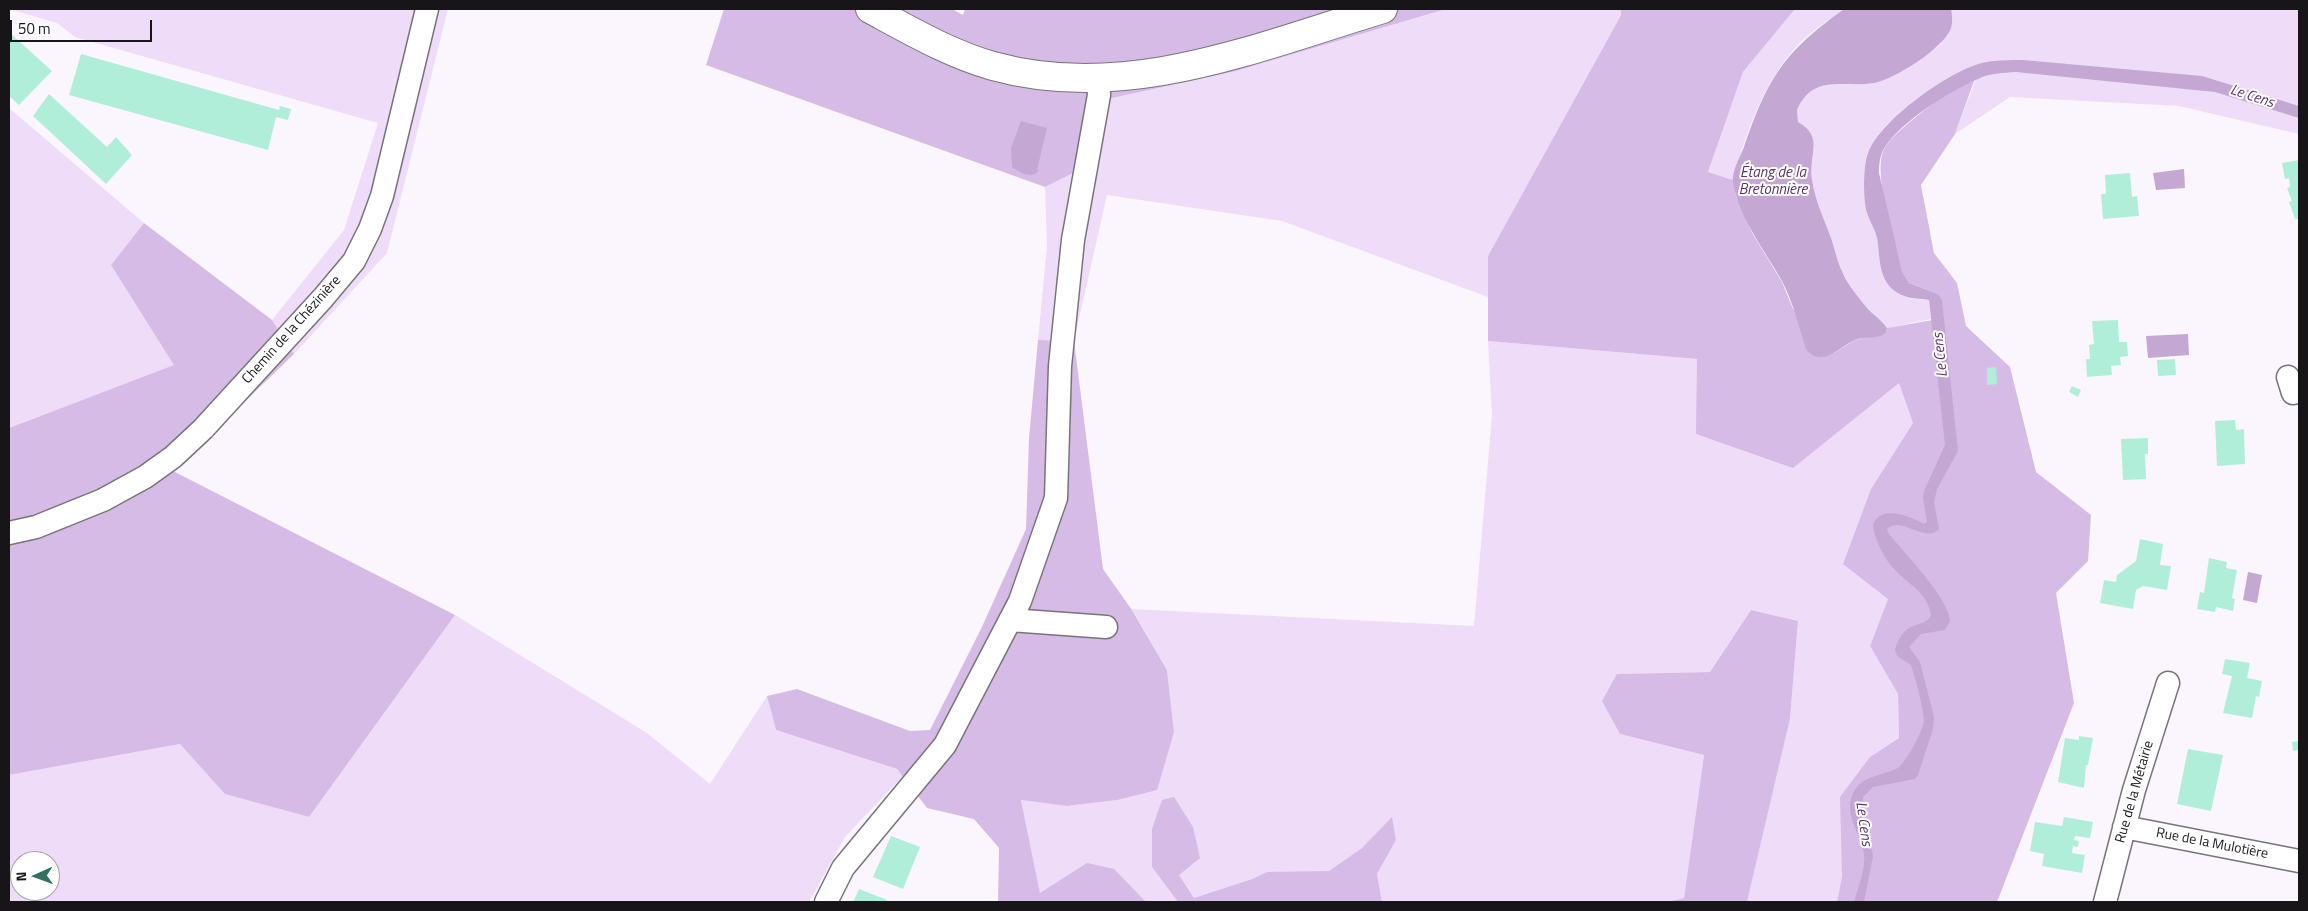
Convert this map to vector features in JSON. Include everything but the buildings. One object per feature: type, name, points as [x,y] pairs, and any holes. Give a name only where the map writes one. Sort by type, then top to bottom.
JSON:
[{"type":"street","name":"Chemin de la Chézinière","points":[[9,533],[36,527],[103,500],[145,477],[174,457],[230,400],[354,261],[370,229],[382,196],[427,9]]},
{"type":"street","points":[[870,9],[930,41],[992,66],[1063,79],[1098,80],[1149,75],[1210,61],[1383,9]]},
{"type":"street","points":[[826,902],[843,868],[945,744],[1020,601],[1056,498],[1060,366],[1073,240],[1099,95],[1098,80]]},
{"type":"street","points":[[1010,620],[1106,627]]},
{"type":"street","name":"Rue de la Métairie","points":[[2105,902],[2134,790],[2168,683]]},
{"type":"street","name":"Rue de la Mulotière","points":[[2124,827],[2299,861]]},
{"type":"shaded area","points":[[9,9],[448,9],[387,253],[294,354],[272,320],[344,230],[378,123],[75,37],[57,23]]},
{"type":"shaded area","points":[[724,9],[952,9],[963,15],[965,9],[1446,9],[1236,71],[1085,104],[1077,171],[1045,187],[706,65]]},
{"type":"shaded area","points":[[1446,9],[1621,9],[1621,15],[1488,256],[1488,297],[1282,221],[1107,195],[1074,341],[1038,340],[1047,246],[1045,187],[1077,170],[1085,104],[1236,71]]},
{"type":"shaded area","points":[[1621,9],[1795,9],[1743,72],[1708,172],[1733,180],[1736,196],[1752,233],[1782,282],[1793,309],[1834,353],[1855,340],[1886,333],[1887,328],[1944,318],[1938,294],[1909,283],[1902,271],[1882,188],[1882,157],[1886,146],[1898,132],[1947,94],[1960,86],[1974,81],[1955,134],[1921,185],[1934,253],[1957,283],[1966,326],[2010,367],[2036,472],[2091,515],[2088,561],[2056,593],[2074,703],[1997,902],[1837,902],[1842,877],[1840,797],[1870,757],[1899,738],[1898,694],[1870,646],[1888,599],[1843,564],[1871,489],[1913,423],[1899,383],[1793,468],[1696,434],[1697,359],[1488,341],[1488,256],[1621,15]]},
{"type":"shaded area","points":[[1795,9],[1844,9],[1804,39],[1776,74],[1766,90],[1750,126],[1733,180],[1708,172],[1743,72]]},
{"type":"shaded area","points":[[1951,9],[2299,9],[2299,134],[2179,106],[2010,97],[1955,134],[1982,63],[1968,68],[1935,86],[1901,111],[1875,139],[1866,157],[1864,191],[1866,207],[1877,237],[1880,264],[1884,277],[1895,292],[1909,298],[1929,300],[1931,319],[1887,328],[1860,299],[1840,267],[1813,187],[1811,171],[1813,141],[1811,134],[1798,122],[1797,110],[1804,98],[1812,90],[1821,86],[1875,82],[1883,80],[1914,63],[1941,44]]},
{"type":"shaded area","points":[[9,108],[144,223],[111,265],[175,365],[9,428]]},
{"type":"shaded area","points":[[144,223],[272,320],[294,354],[173,471],[455,615],[309,817],[225,794],[180,744],[9,775],[9,428],[174,365],[111,265]]},
{"type":"shaded area","points":[[1038,340],[1074,341],[1103,569],[1132,610],[1167,670],[1174,732],[1157,790],[1117,800],[1067,806],[1021,800],[1040,893],[1087,863],[1114,869],[1146,902],[998,902],[999,848],[974,819],[927,808],[897,769],[776,730],[767,696],[797,689],[910,731],[930,730],[981,629],[1026,529],[1029,438]]},
{"type":"shaded area","points":[[1488,341],[1697,359],[1899,382],[1913,423],[1871,489],[1888,599],[1870,646],[1898,694],[1899,738],[1870,757],[1837,902],[1747,902],[1790,719],[1798,621],[1751,610],[1710,672],[1618,674],[1620,734],[1704,755],[1684,898],[1666,902],[1382,902],[1377,874],[1396,840],[1392,818],[1362,848],[1329,872],[1267,872],[1252,879],[1194,898],[1179,875],[1152,867],[1178,902],[1146,902],[1040,893],[1021,800],[1067,806],[1117,800],[1174,732],[1167,670],[1132,609],[1474,626],[1492,415]]},
{"type":"shaded area","points":[[1751,610],[1798,621],[1790,719],[1747,902],[1666,902],[1684,898],[1704,755],[1620,734],[1602,701],[1617,674],[1710,672]]},
{"type":"shaded area","points":[[455,615],[647,733],[710,784],[767,696],[776,730],[897,769],[903,776],[845,837],[809,902],[9,902],[9,775],[180,744],[226,794],[309,817]]},
{"type":"shaded area","points":[[1174,797],[1193,827],[1200,858],[1179,875],[1194,898],[1252,879],[1267,872],[1329,871],[1362,848],[1392,817],[1396,840],[1377,874],[1382,902],[1178,902],[1152,867],[1152,829],[1162,800]]},
{"type":"water","name":"Étang de la Bretonnière","points":[[1844,9],[1951,9],[1952,23],[1947,36],[1939,44],[1918,62],[1894,76],[1874,83],[1830,84],[1820,87],[1811,91],[1804,98],[1797,110],[1798,122],[1811,134],[1813,140],[1811,171],[1813,187],[1840,267],[1857,296],[1887,328],[1886,333],[1882,335],[1855,340],[1830,355],[1818,357],[1812,355],[1806,349],[1786,289],[1747,222],[1736,197],[1733,174],[1761,102],[1780,68],[1806,39]]},
{"type":"water","name":"Le Cens","points":[[2023,60],[2202,76],[2299,106],[2299,118],[2215,92],[2016,72],[1991,74],[1982,77],[1941,99],[1903,127],[1883,150],[1879,173],[1902,271],[1909,283],[1938,294],[1942,300],[1958,451],[1937,489],[1934,502],[1939,529],[1933,533],[1927,533],[1899,525],[1887,529],[1889,534],[1934,588],[1948,611],[1950,621],[1945,630],[1921,634],[1909,647],[1920,662],[1934,717],[1933,729],[1915,779],[1873,787],[1863,797],[1863,809],[1873,856],[1864,902],[1854,902],[1863,872],[1864,854],[1850,813],[1851,799],[1854,791],[1863,782],[1900,766],[1909,755],[1920,732],[1924,716],[1913,670],[1911,665],[1897,656],[1895,649],[1899,639],[1908,628],[1922,623],[1931,616],[1926,601],[1918,590],[1887,561],[1878,543],[1873,525],[1882,515],[1889,513],[1904,515],[1924,524],[1927,522],[1923,498],[1924,491],[1945,445],[1929,300],[1909,297],[1895,292],[1884,277],[1880,264],[1877,238],[1866,207],[1864,183],[1866,158],[1875,140],[1886,126],[1935,86],[1968,68],[1982,63]]},
{"type":"water","points":[[1021,121],[1047,128],[1037,170],[1039,171],[1032,175],[1022,173],[1012,167],[1011,148]]},
{"type":"water","points":[[2184,169],[2185,188],[2156,190],[2153,173]]},
{"type":"water","points":[[2188,334],[2189,355],[2148,358],[2146,336]]},
{"type":"water","points":[[2248,572],[2262,575],[2257,603],[2243,600]]}]
